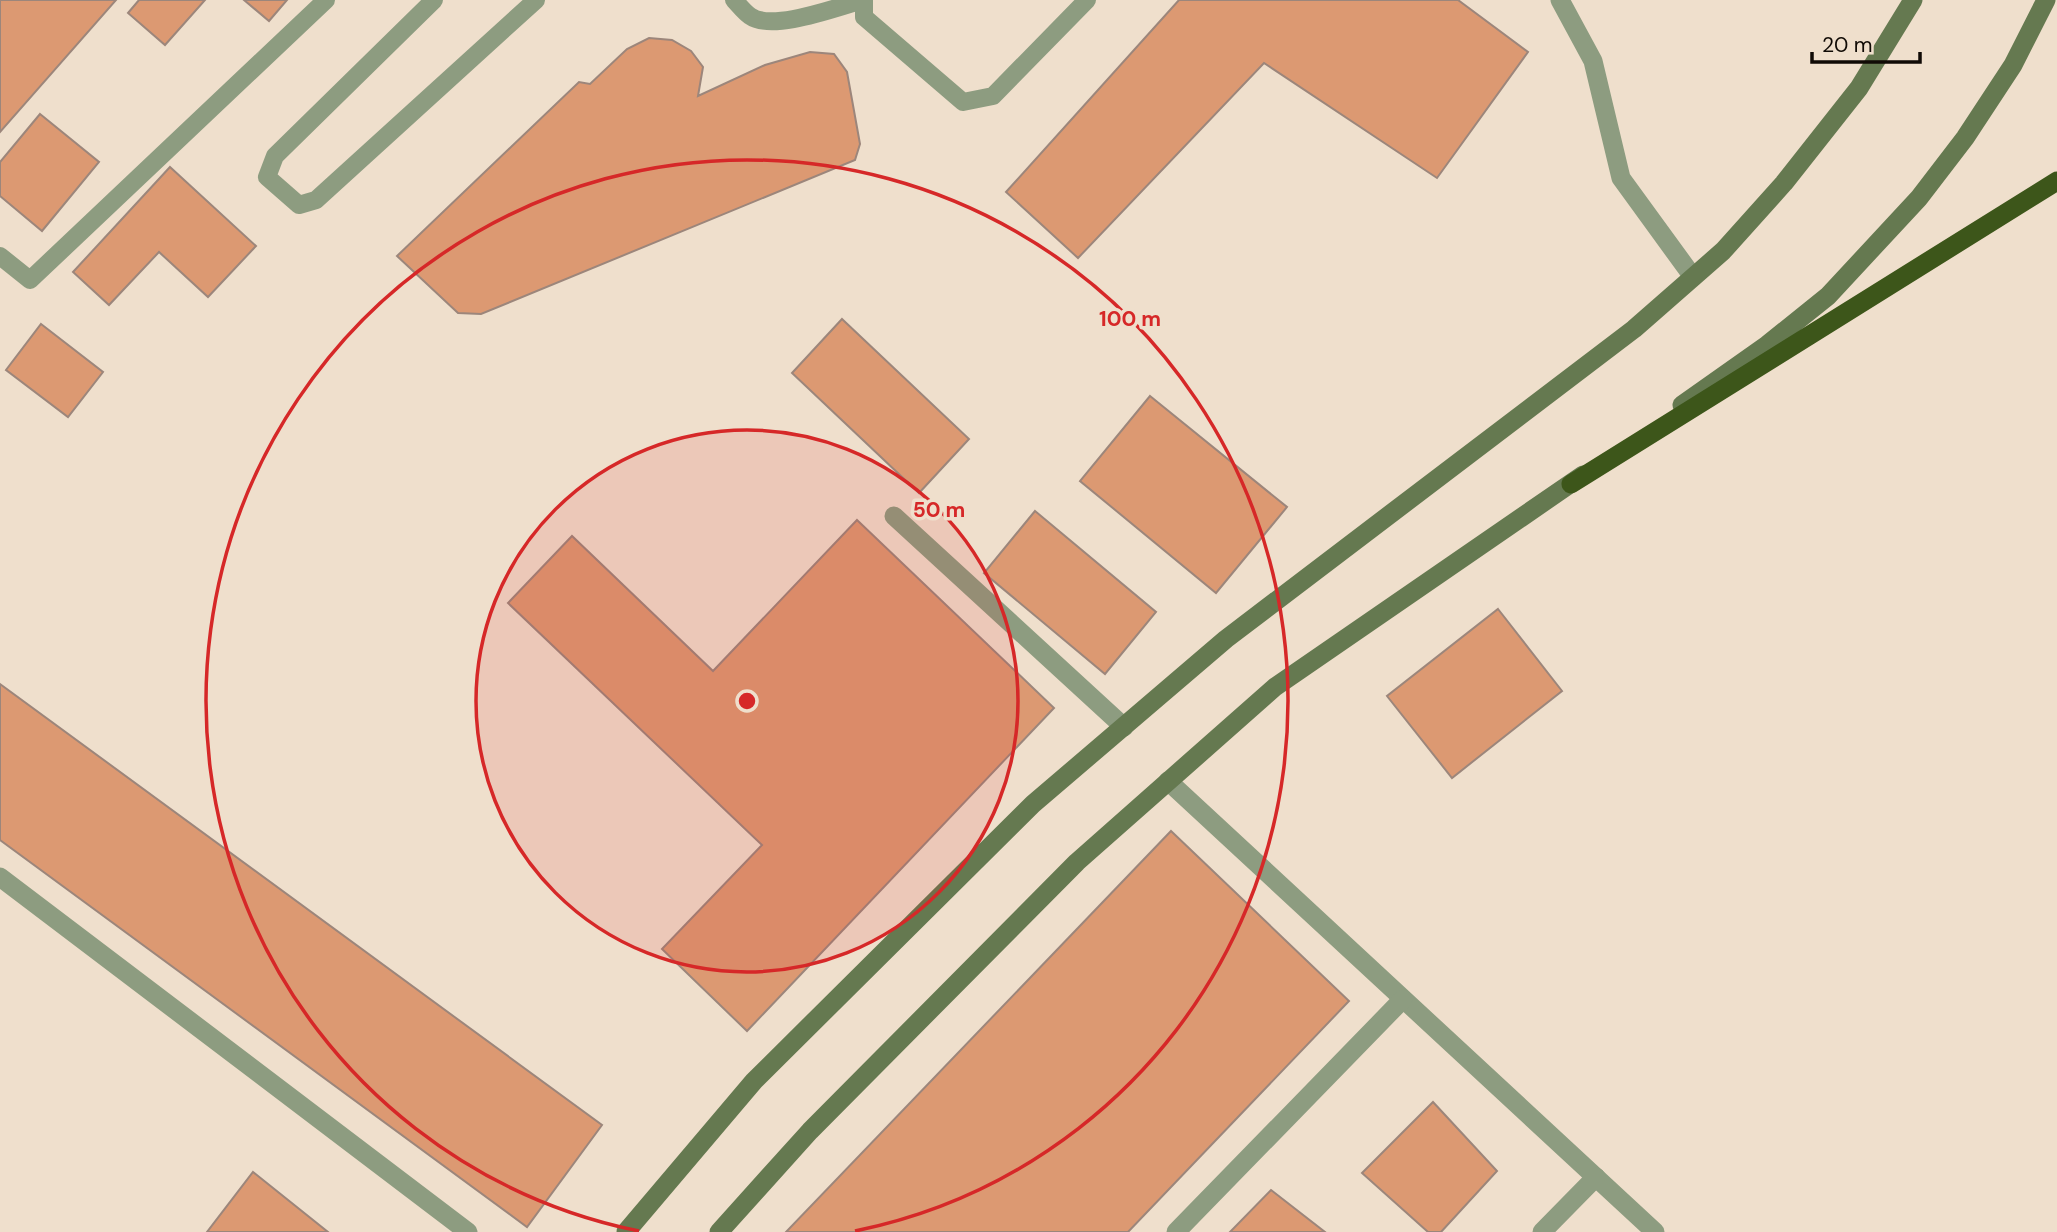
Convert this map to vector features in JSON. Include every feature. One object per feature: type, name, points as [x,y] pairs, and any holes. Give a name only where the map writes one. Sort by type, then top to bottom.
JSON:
[{"type":"highway","points":[[1571,484],[2057,181]]},
{"type":"main road","points":[[626,1232],[754,1081],[1033,804],[1226,639],[1624,337],[1723,251],[1801,162],[1859,88],[1913,0]]},
{"type":"main road","points":[[719,1232],[810,1132],[1077,862],[1275,687],[1571,484],[1767,345],[1828,296],[1919,198],[1965,138],[2013,65],[2046,0]]},
{"type":"street","points":[[1560,0],[1593,61],[1621,178],[1693,277]]},
{"type":"street","points":[[894,516],[1124,727]]},
{"type":"street","points":[[1168,781],[1656,1232]]},
{"type":"street","points":[[0,877],[468,1232]]},
{"type":"street","points":[[1177,1232],[1403,999]]},
{"type":"street","points":[[1542,1232],[1596,1177]]},
{"type":"lane","points":[[0,256],[30,280],[326,0]]},
{"type":"lane","points":[[434,0],[275,156],[267,177],[299,205],[316,200],[536,0]]},
{"type":"lane","points":[[734,0],[751,17],[768,23],[864,0],[864,17],[963,102],[993,96],[1087,0]]},
{"type":"building","points":[[0,0],[116,0],[0,132]]},
{"type":"building","points":[[139,0],[205,0],[165,45],[128,13]]},
{"type":"building","points":[[244,0],[287,0],[269,21]]},
{"type":"building","points":[[1179,0],[1458,0],[1528,52],[1437,178],[1264,63],[1078,258],[1006,192]]},
{"type":"building","points":[[649,38],[672,40],[691,51],[703,67],[698,96],[765,65],[810,52],[834,54],[847,72],[860,144],[855,160],[481,314],[458,313],[397,256],[579,82],[590,84],[627,49]]},
{"type":"building","points":[[40,114],[99,162],[42,231],[0,196],[0,162]]},
{"type":"building","points":[[170,167],[256,246],[208,297],[159,252],[109,305],[73,272]]},
{"type":"building","points":[[842,319],[969,439],[919,493],[792,373]]},
{"type":"building","points":[[41,324],[103,372],[68,417],[6,370]]},
{"type":"building","points":[[1150,396],[1287,507],[1216,593],[1080,481]]},
{"type":"building","points":[[1035,511],[1156,612],[1105,674],[984,573]]},
{"type":"building","points":[[857,520],[1054,708],[747,1031],[662,949],[762,845],[508,603],[572,536],[713,671]]},
{"type":"building","points":[[1498,609],[1562,691],[1452,778],[1387,696]]},
{"type":"building","points":[[0,684],[602,1125],[527,1227],[0,840]]},
{"type":"building","points":[[1171,831],[1349,1001],[1128,1232],[786,1232]]},
{"type":"building","points":[[1433,1102],[1497,1171],[1441,1232],[1428,1232],[1362,1173]]},
{"type":"building","points":[[253,1172],[328,1232],[207,1232]]},
{"type":"building","points":[[1271,1190],[1325,1232],[1230,1232]]}]
